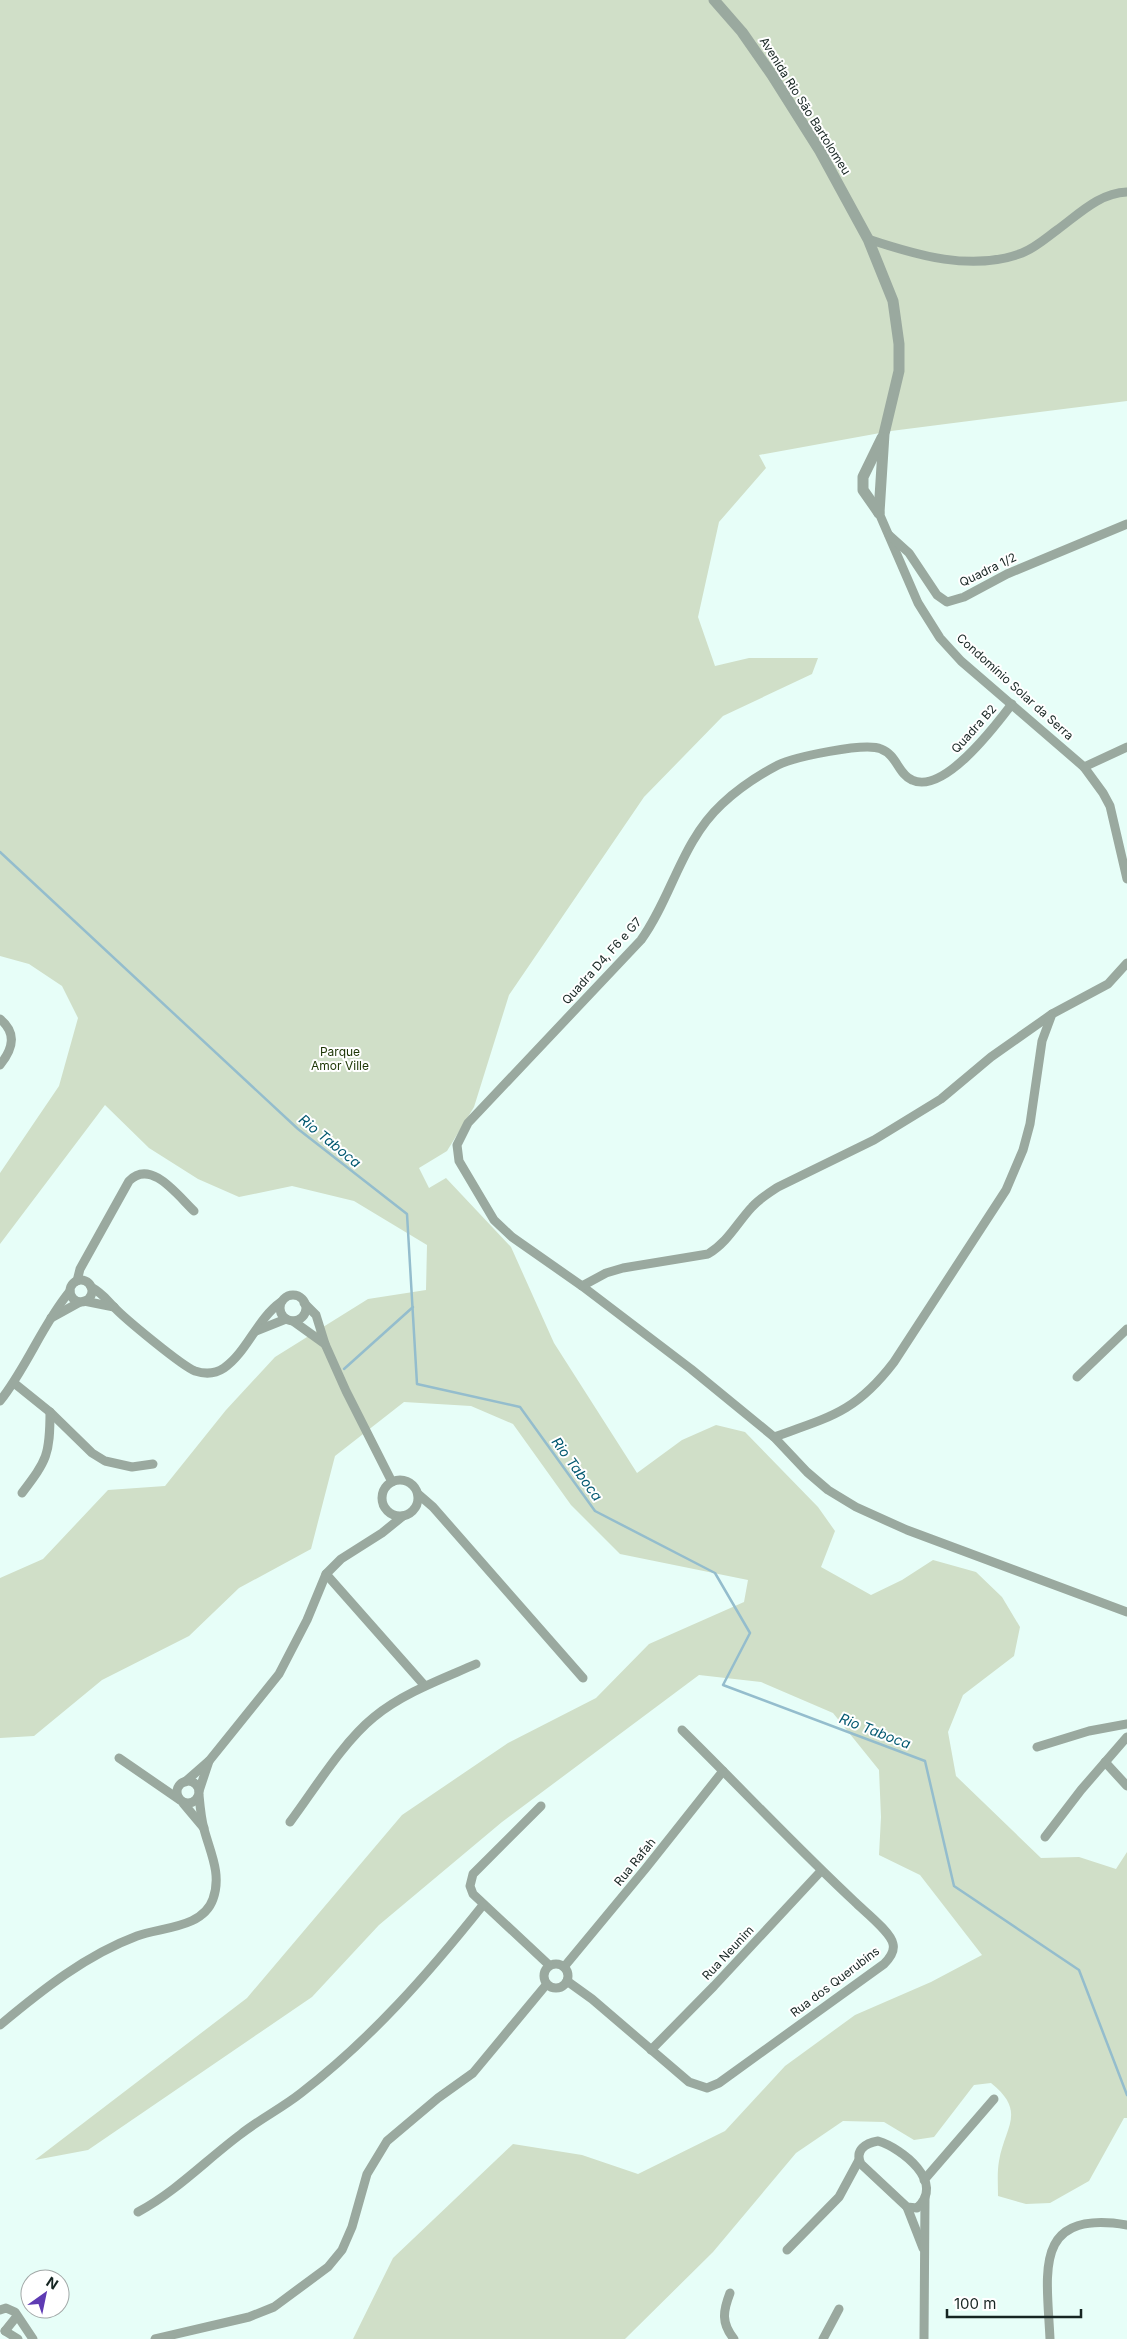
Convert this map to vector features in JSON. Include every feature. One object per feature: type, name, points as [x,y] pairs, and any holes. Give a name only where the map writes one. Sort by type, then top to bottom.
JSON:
[{"type":"street","name":"Avenida Rio São Bartolomeu","points":[[714,0],[742,32],[772,75],[820,151],[868,239],[893,301],[899,344],[899,371],[884,434]]},
{"type":"street","points":[[868,239],[918,256],[943,260],[1000,258],[1022,253],[1040,243],[1088,206],[1105,197],[1127,192]]},
{"type":"street","name":"Condomínio Solar da Serra","points":[[879,513],[884,434]]},
{"type":"street","name":"Condomínio Solar da Serra","points":[[884,434],[864,477],[863,490],[879,513],[918,603],[940,638],[961,661],[1084,768],[1103,793],[1110,806],[1127,879]]},
{"type":"street","name":"Quadra 1/2","points":[[886,531],[909,553],[937,595],[947,602],[958,599],[1007,574],[1127,524]]},
{"type":"street","name":"Quadra B2","points":[[881,748],[895,760],[908,778],[923,783],[932,780],[967,758],[995,727],[1012,704]]},
{"type":"street","points":[[1084,768],[1127,747]]},
{"type":"street","name":"Quadra D4, F6 e G7","points":[[582,1286],[512,1237],[494,1220],[459,1161],[458,1145],[461,1135],[468,1123],[641,940],[654,922],[675,872],[690,844],[722,804],[778,765],[804,757],[856,748],[881,748]]},
{"type":"street","points":[[1127,963],[1108,984],[1052,1014],[991,1057],[941,1099],[874,1140],[778,1187],[764,1196],[752,1206],[721,1246],[708,1254],[623,1268],[606,1273],[582,1286],[691,1369],[774,1437],[807,1472],[828,1490],[856,1507],[916,1533],[1127,1612]]},
{"type":"street","points":[[774,1437],[831,1417],[865,1396],[877,1385],[913,1334],[1006,1190],[1015,1170],[1030,1124],[1042,1041],[1052,1014]]},
{"type":"street","points":[[0,1019],[10,1029],[12,1046],[0,1065]]},
{"type":"street","points":[[0,1401],[14,1383],[51,1318],[70,1292],[83,1264],[129,1181],[137,1174],[145,1173],[155,1176],[194,1211]]},
{"type":"street","points":[[51,1318],[90,1296],[90,1285],[83,1264]]},
{"type":"street","points":[[76,1281],[90,1285],[103,1294],[114,1307],[187,1366],[202,1373],[211,1373],[224,1368],[270,1311],[287,1297],[295,1296],[316,1315],[325,1344],[346,1391],[392,1482]]},
{"type":"street","points":[[70,1292],[72,1296],[82,1301],[114,1307]]},
{"type":"street","points":[[281,1302],[281,1314],[325,1344]]},
{"type":"street","points":[[254,1332],[304,1315],[304,1303]]},
{"type":"street","points":[[1077,1377],[1127,1329]]},
{"type":"street","points":[[14,1383],[50,1412],[92,1453],[105,1462],[132,1467],[153,1464]]},
{"type":"street","points":[[22,1493],[46,1458],[49,1442],[50,1412]]},
{"type":"street","points":[[382,1533],[388,1512],[382,1498],[384,1490],[392,1482],[408,1482],[433,1507],[582,1678]]},
{"type":"street","points":[[414,1510],[418,1494]]},
{"type":"street","points":[[204,1828],[182,1802],[176,1791],[183,1782],[209,1761],[279,1674],[307,1620],[326,1574],[342,1559],[382,1533],[403,1516],[414,1510],[433,1507]]},
{"type":"street","points":[[388,1512],[403,1516]]},
{"type":"street","points":[[326,1574],[425,1686]]},
{"type":"street","points":[[290,1822],[342,1752],[372,1718],[387,1707],[425,1686],[476,1664]]},
{"type":"street","points":[[1037,1747],[1089,1731],[1127,1724]]},
{"type":"street","name":"Rua dos Querubins","points":[[567,1981],[592,1999],[689,2082],[701,2088],[713,2086],[889,1959],[893,1951],[891,1938],[766,1817],[682,1730]]},
{"type":"street","points":[[1045,1837],[1127,1737]]},
{"type":"street","points":[[119,1758],[182,1802],[193,1802],[199,1793],[209,1761]]},
{"type":"street","points":[[1105,1762],[1127,1786]]},
{"type":"street","name":"Rua Rafah","points":[[564,1967],[723,1771]]},
{"type":"street","points":[[0,2024],[70,1970],[115,1945],[151,1931],[189,1922],[203,1915],[213,1899],[216,1865],[204,1828],[196,1784],[183,1782],[157,1784]]},
{"type":"street","points":[[541,1806],[473,1874],[470,1886],[473,1894],[483,1905],[549,1965]]},
{"type":"street","name":"Rua Neunim","points":[[652,2050],[821,1871]]},
{"type":"street","points":[[138,2212],[161,2200],[240,2135],[300,2094],[349,2053],[390,2014],[437,1963],[483,1905]]},
{"type":"street","points":[[557,1964],[564,1967],[568,1973],[567,1981],[558,1988],[546,1985],[543,1978],[544,1971],[549,1965],[557,1964]]},
{"type":"street","points":[[155,2339],[249,2317],[274,2307],[328,2267],[342,2250],[352,2227],[367,2174],[387,2141],[438,2098],[473,2073],[546,1985]]},
{"type":"street","points":[[924,2180],[994,2099]]},
{"type":"street","points":[[787,2250],[839,2197],[859,2160],[860,2149],[868,2143],[889,2144],[914,2162],[926,2187],[924,2339]]},
{"type":"street","points":[[859,2160],[907,2207],[926,2252]]},
{"type":"street","points":[[907,2207],[917,2208],[925,2198]]},
{"type":"street","points":[[1050,2339],[1047,2265],[1051,2251],[1062,2234],[1080,2225],[1110,2222],[1127,2225]]},
{"type":"street","points":[[730,2293],[724,2308],[723,2320],[734,2339]]},
{"type":"street","points":[[0,2310],[6,2308],[17,2316],[33,2339]]},
{"type":"street","points":[[824,2339],[839,2309]]},
{"type":"street","points":[[17,2316],[3,2332],[18,2339]]},
{"type":"green space","name":"Parque Amor Ville","points":[[0,0],[1127,0],[1127,401],[891,431],[759,455],[766,468],[719,522],[698,617],[715,666],[749,658],[818,658],[812,674],[723,716],[644,797],[509,995],[474,1107],[447,1151],[419,1168],[429,1188],[446,1178],[511,1247],[554,1343],[637,1473],[682,1440],[716,1425],[745,1432],[818,1507],[835,1531],[821,1567],[871,1595],[902,1580],[933,1560],[976,1572],[1002,1597],[1020,1627],[1014,1656],[963,1695],[948,1732],[956,1776],[1041,1858],[1079,1857],[1116,1869],[1127,1852],[1127,2118],[1124,2118],[1089,2181],[1050,2203],[1026,2204],[998,2196],[999,2161],[1009,2129],[1011,2111],[1002,2093],[991,2083],[974,2085],[934,2137],[914,2140],[884,2122],[843,2121],[796,2153],[713,2252],[625,2339],[353,2339],[393,2258],[513,2144],[582,2155],[638,2174],[725,2131],[785,2066],[855,2015],[931,1982],[982,1955],[920,1875],[879,1855],[881,1817],[879,1770],[833,1713],[761,1682],[699,1675],[502,1822],[379,1925],[312,1997],[88,2150],[35,2160],[247,1998],[402,1815],[508,1743],[596,1698],[649,1644],[744,1602],[748,1580],[620,1554],[571,1505],[513,1424],[471,1406],[404,1402],[335,1456],[311,1549],[239,1588],[189,1636],[102,1680],[34,1736],[0,1738],[0,1578],[43,1559],[108,1490],[165,1486],[226,1410],[275,1357],[368,1299],[426,1290],[427,1245],[354,1201],[292,1186],[239,1197],[198,1179],[149,1148],[105,1105],[0,1244],[0,1173],[59,1086],[78,1018],[62,986],[29,964],[0,956]]},
{"type":"waterway","name":"Rio Taboca","points":[[0,852],[298,1129],[407,1214],[417,1384],[520,1407],[595,1511],[715,1573],[750,1633],[723,1685],[925,1761],[954,1886],[1079,1970],[1127,2095]]},
{"type":"waterway","points":[[344,1369],[413,1307]]}]
